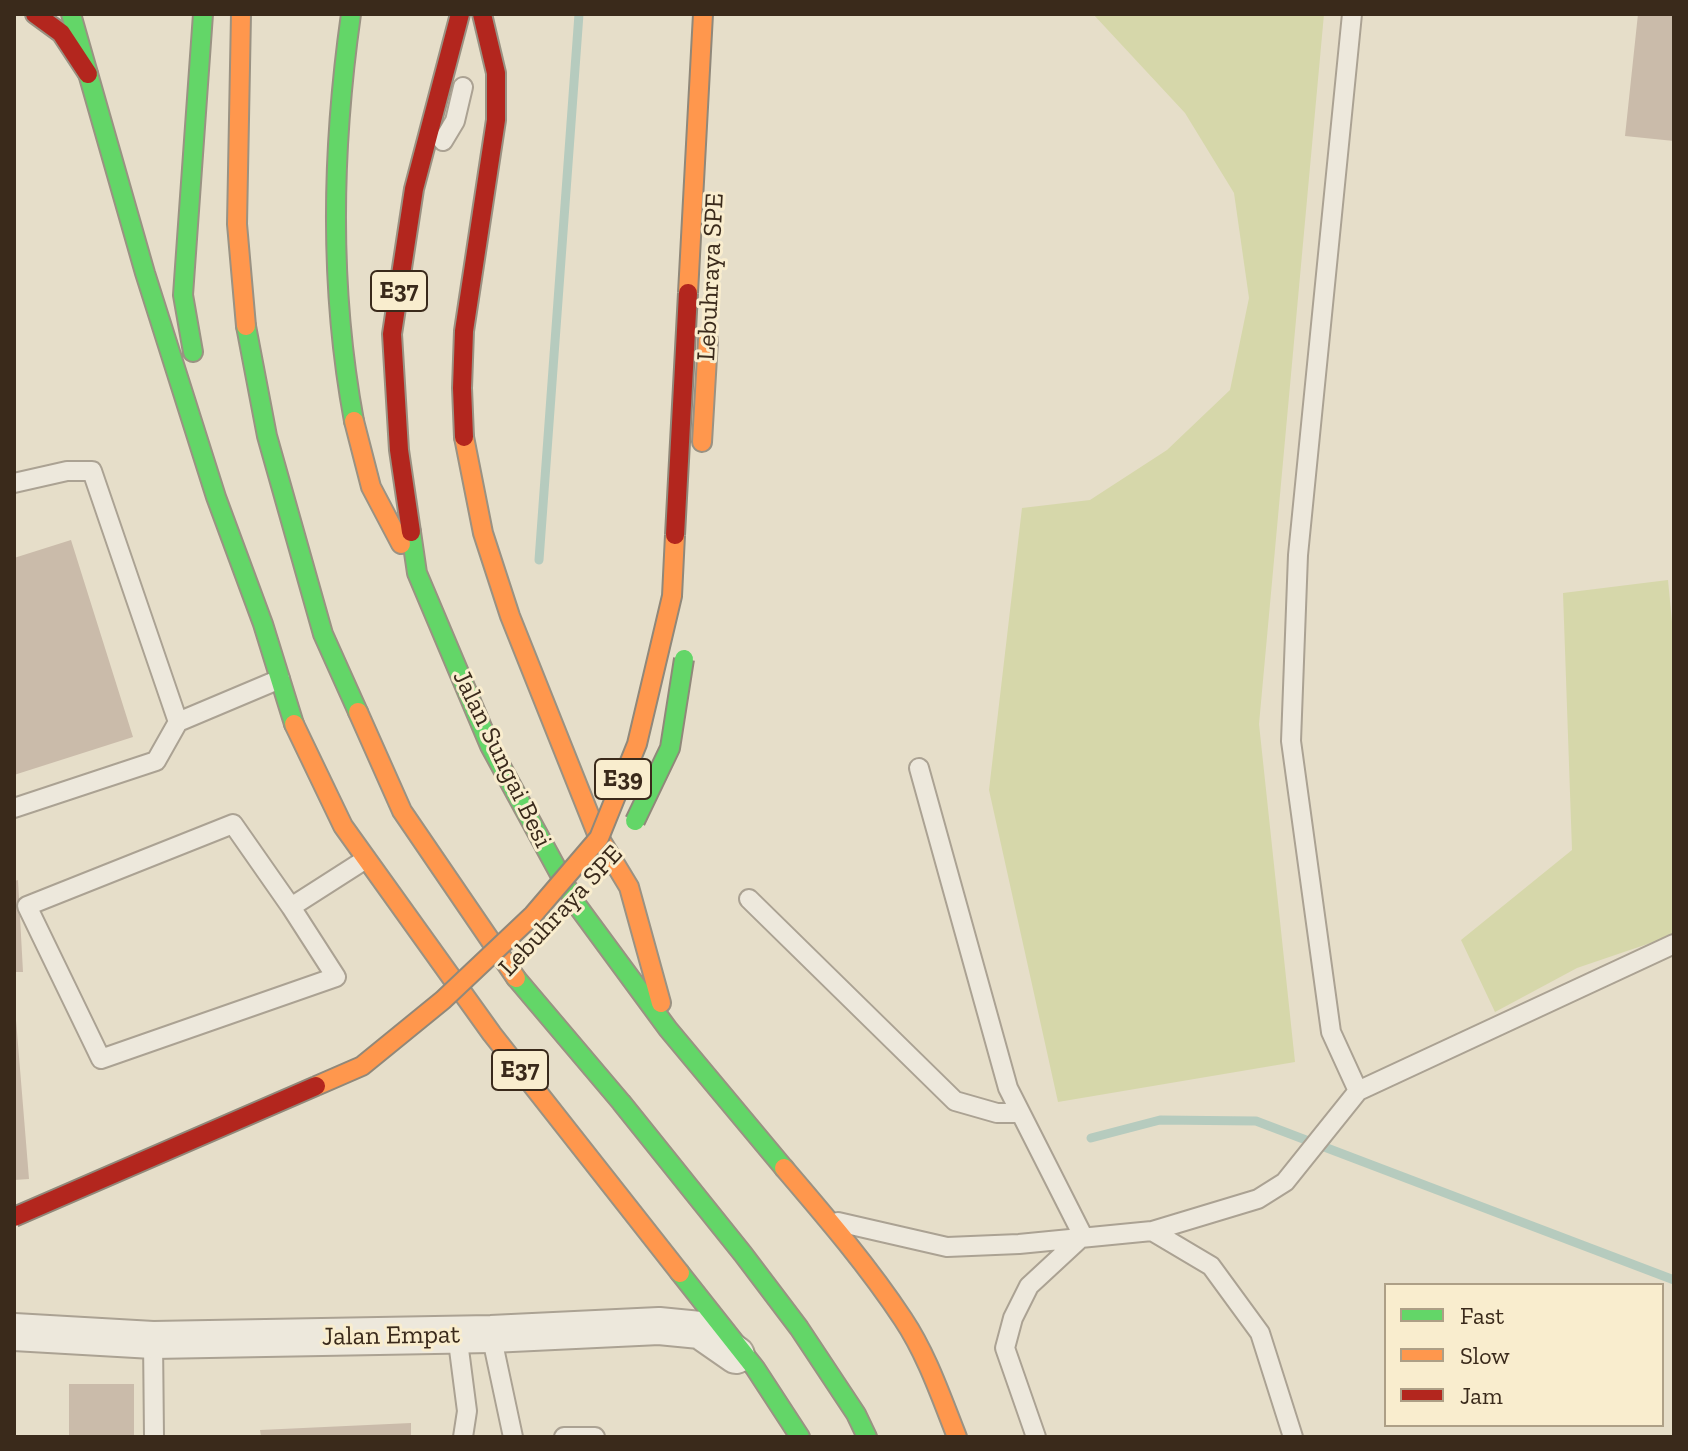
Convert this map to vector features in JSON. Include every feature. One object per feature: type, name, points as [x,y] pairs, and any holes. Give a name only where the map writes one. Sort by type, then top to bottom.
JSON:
[{"type":"main road","points":[[35,14],[61,33],[89,76]]},
{"type":"main road","points":[[71,14],[216,497]]},
{"type":"main road","name":"E37","points":[[203,14],[183,295],[216,497],[296,729],[343,826],[492,1034],[755,1368],[800,1437]]},
{"type":"main road","points":[[241,14],[237,224],[246,329],[267,436],[323,634],[402,811],[521,985],[621,1102],[799,1328],[856,1414],[867,1437]]},
{"type":"main road","points":[[351,14],[342,70],[336,270],[348,394],[368,481],[417,573]]},
{"type":"main road","name":"Jalan Sungai Besi","points":[[460,14],[414,189],[392,334],[399,450],[417,573],[490,746],[576,904],[668,1029],[827,1219],[903,1319],[931,1370],[957,1437]]},
{"type":"main road","points":[[481,14],[496,73],[496,120],[464,331],[462,388],[465,448],[483,533],[510,616],[597,834],[629,887],[668,1029]]},
{"type":"main road","name":"Lebuhraya SPE","points":[[14,1217],[362,1066],[443,1000],[533,915],[599,838],[637,744],[672,596],[703,14]]},
{"type":"main road","name":"Lebuhraya SPE","points":[[702,457],[709,317]]},
{"type":"main road","name":"Lebuhraya SPE","points":[[557,919],[625,843],[670,748],[687,641]]},
{"type":"main road","name":"Lebuhraya SPE","points":[[455,1022],[526,951]]},
{"type":"main road","points":[[299,1114],[365,1083],[404,1057]]},
{"type":"main road","points":[[50,1221],[105,1198]]},
{"type":"main road","points":[[931,1370],[971,1437]]},
{"type":"street","name":"Jalan Empat","points":[[14,1332],[153,1340],[474,1334],[659,1326],[700,1330],[755,1368]]},
{"type":"lane","points":[[473,44],[481,14]]},
{"type":"lane","points":[[1352,14],[1298,555],[1291,741],[1331,1032],[1358,1091]]},
{"type":"lane","points":[[414,189],[455,121],[466,75]]},
{"type":"lane","points":[[14,483],[67,471],[92,471],[178,722]]},
{"type":"lane","points":[[14,808],[156,761],[178,722],[280,679]]},
{"type":"lane","points":[[919,768],[1008,1088],[1083,1236]]},
{"type":"lane","points":[[233,824],[291,907],[336,977],[101,1059],[27,906],[233,824]]},
{"type":"lane","points":[[291,907],[367,859]]},
{"type":"lane","points":[[749,899],[955,1101],[997,1113],[1020,1113]]},
{"type":"lane","points":[[827,1219],[947,1247],[1019,1244],[1152,1231],[1258,1199],[1285,1182],[1358,1091],[1674,944]]},
{"type":"lane","points":[[1152,1231],[1211,1266],[1260,1333],[1293,1437]]},
{"type":"lane","points":[[1036,1437],[1005,1348],[1013,1318],[1029,1286],[1083,1236]]},
{"type":"lane","points":[[463,1437],[474,1334]]},
{"type":"lane","points":[[474,1334],[513,1437]]},
{"type":"lane","points":[[153,1340],[154,1437]]},
{"type":"lane","points":[[564,1437],[595,1437]]},
{"type":"green space","points":[[1093,14],[1324,14],[1259,724],[1295,1062],[1058,1102],[989,790],[1022,508],[1090,500],[1167,450],[1230,390],[1249,298],[1234,193],[1185,113]]},
{"type":"green space","points":[[1668,580],[1674,643],[1674,935],[1577,968],[1495,1012],[1461,940],[1572,850],[1563,593]]},
{"type":"building","points":[[1638,14],[1674,14],[1674,141],[1625,136]]},
{"type":"building","points":[[71,540],[133,737],[14,775],[14,558]]},
{"type":"building","points":[[18,880],[23,972],[14,972],[14,881]]},
{"type":"building","points":[[14,1020],[29,1179],[14,1180]]},
{"type":"building","points":[[69,1384],[134,1384],[134,1437],[69,1437]]},
{"type":"building","points":[[411,1423],[411,1437],[261,1437],[260,1430]]},
{"type":"waterway","points":[[539,560],[579,14]]},
{"type":"waterway","points":[[1091,1138],[1160,1120],[1256,1121],[1674,1280]]},
{"type":"traffic: fast","points":[[71,14],[145,273],[216,497],[263,624],[294,724]]},
{"type":"traffic: fast","points":[[193,352],[183,295],[203,14]]},
{"type":"traffic: fast","points":[[351,14],[340,115],[336,218],[340,320],[354,421]]},
{"type":"traffic: fast","points":[[246,326],[267,436],[323,634],[358,712]]},
{"type":"traffic: fast","points":[[411,532],[417,573],[490,746],[576,904],[668,1029],[784,1168]]},
{"type":"traffic: fast","points":[[635,821],[670,748],[684,659]]},
{"type":"traffic: fast","points":[[516,978],[743,1254],[799,1328],[856,1414],[867,1437]]},
{"type":"traffic: fast","points":[[680,1273],[755,1368],[800,1437]]},
{"type":"traffic: slow","points":[[241,14],[237,224],[246,326]]},
{"type":"traffic: slow","points":[[688,293],[703,14]]},
{"type":"traffic: slow","points":[[702,442],[708,340]]},
{"type":"traffic: slow","points":[[354,421],[371,487],[401,544]]},
{"type":"traffic: slow","points":[[464,437],[483,533],[510,616],[597,834],[629,887],[661,1003]]},
{"type":"traffic: slow","points":[[316,1086],[362,1066],[443,1000],[533,915],[599,838],[637,744],[672,596],[675,535]]},
{"type":"traffic: slow","points":[[358,712],[402,811],[516,978]]},
{"type":"traffic: slow","points":[[294,724],[343,826],[492,1034],[680,1273]]},
{"type":"traffic: slow","points":[[784,1168],[861,1261],[903,1319],[926,1362],[957,1437]]},
{"type":"traffic: jam","points":[[35,14],[61,33],[88,74]]},
{"type":"traffic: jam","points":[[411,532],[399,450],[392,334],[414,189],[460,14]]},
{"type":"traffic: jam","points":[[464,437],[464,331],[496,120],[496,73],[482,14]]},
{"type":"traffic: jam","points":[[675,535],[688,293]]},
{"type":"traffic: jam","points":[[14,1217],[316,1086]]}]
